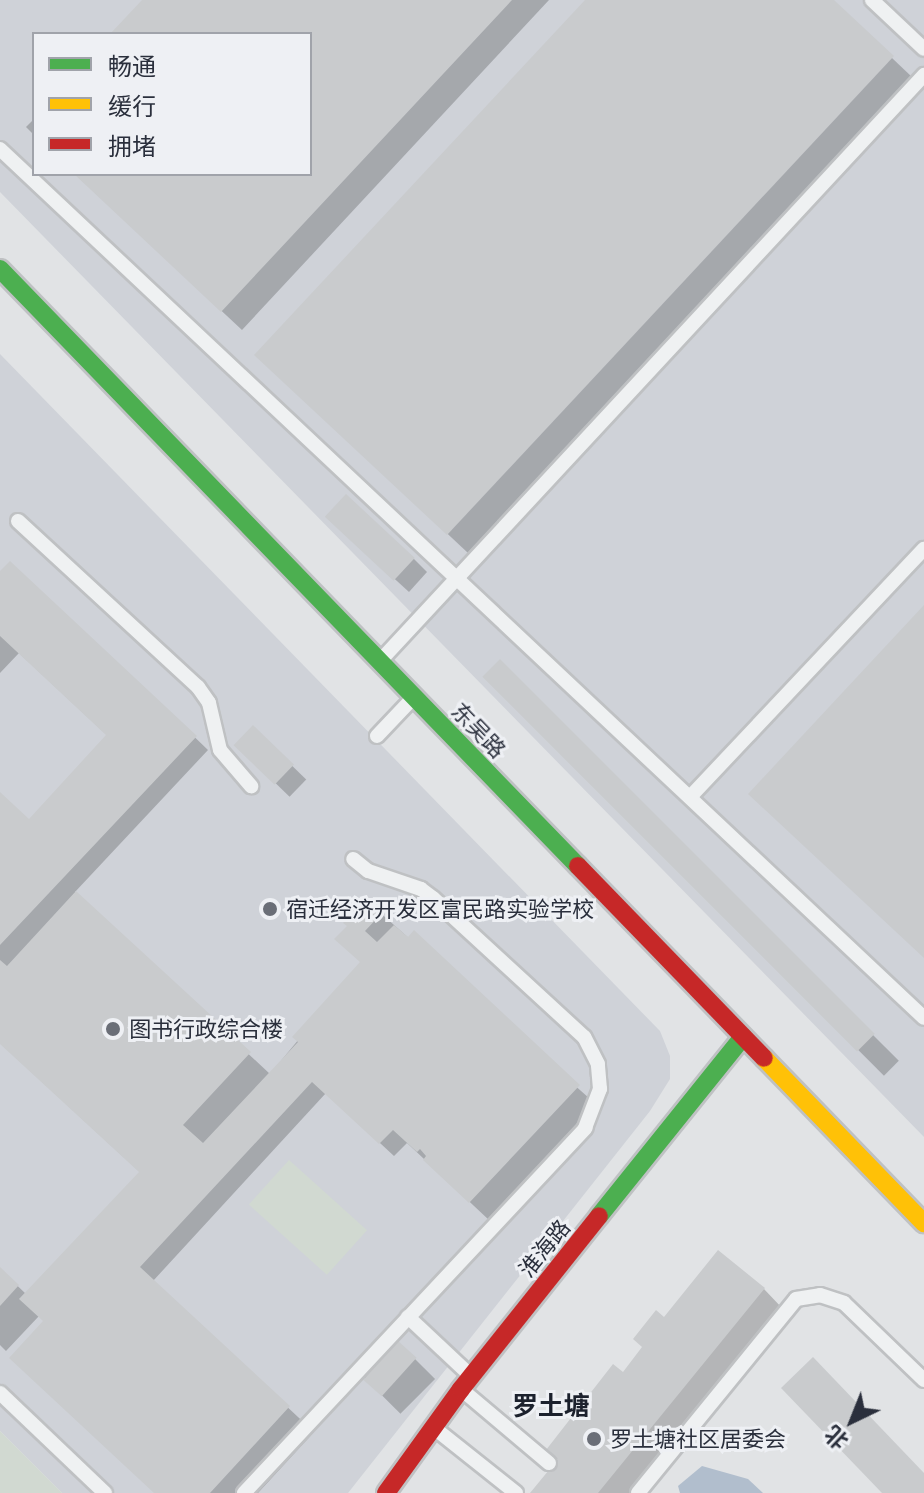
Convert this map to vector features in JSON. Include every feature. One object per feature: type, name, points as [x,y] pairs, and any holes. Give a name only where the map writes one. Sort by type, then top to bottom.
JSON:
[{"type":"street","name":"东吴路","points":[[0,269],[924,1223]]},
{"type":"street","name":"淮海路","points":[[386,1493],[466,1383],[743,1037]]},
{"type":"lane","points":[[872,0],[924,49]]},
{"type":"lane","points":[[379,661],[924,75]]},
{"type":"lane","points":[[0,149],[924,1018]]},
{"type":"lane","points":[[18,521],[198,687],[209,703],[220,750],[251,786]]},
{"type":"lane","points":[[690,797],[924,549]]},
{"type":"lane","points":[[377,736],[414,698]]},
{"type":"lane","points":[[244,1493],[585,1128],[597,1103],[600,1075],[584,1037],[433,898],[421,889],[379,877],[353,859]]},
{"type":"lane","points":[[638,1493],[796,1299],[820,1295],[844,1303],[924,1380]]},
{"type":"lane","points":[[408,1317],[466,1383],[549,1463]]},
{"type":"lane","points":[[0,1393],[105,1493]]},
{"type":"lane","points":[[433,1427],[516,1493]]},
{"type":"shaded area","points":[[0,0],[924,0],[924,1137],[0,192]]},
{"type":"shaded area","name":"宿迁经济开发区富民路实验学校","points":[[0,354],[660,1031],[670,1056],[670,1079],[650,1111],[348,1493],[62,1493],[0,1431]]},
{"type":"shaded area","points":[[289,1160],[367,1230],[327,1275],[249,1205]]},
{"type":"shaded area","points":[[0,1431],[62,1493],[0,1493]]},
{"type":"water","points":[[702,1466],[748,1479],[763,1493],[680,1493],[678,1486]]},
{"type":"building","points":[[142,0],[512,0],[221,312],[76,176],[312,176],[312,32],[112,32]]},
{"type":"building","points":[[585,0],[834,0],[894,56],[447,535],[254,355]]},
{"type":"building","points":[[346,494],[415,558],[394,581],[325,517]]},
{"type":"building","points":[[10,561],[197,736],[0,945],[0,792],[29,819],[106,735],[0,636],[0,571]]},
{"type":"building","points":[[924,605],[924,958],[748,794]]},
{"type":"building","points":[[500,659],[875,1034],[857,1051],[482,677]]},
{"type":"building","points":[[253,725],[294,765],[275,785],[234,745]]},
{"type":"building","points":[[76,891],[251,1052],[183,1125],[203,1143],[298,1042],[292,1037],[360,962],[334,939],[347,926],[343,923],[367,898],[382,913],[365,931],[377,942],[394,925],[408,937],[414,930],[580,1085],[469,1203],[423,1160],[426,1156],[420,1149],[417,1152],[393,1130],[379,1144],[312,1082],[140,1267],[290,1406],[210,1493],[154,1493],[9,1358],[43,1321],[19,1299],[139,1172],[0,1044],[0,960],[7,966]]},
{"type":"building","points":[[718,1250],[765,1288],[598,1493],[530,1493],[558,1459],[546,1450],[613,1364],[623,1372],[642,1347],[633,1339],[656,1310],[664,1317]]},
{"type":"building","points":[[0,1267],[19,1285],[0,1306]]},
{"type":"building","points":[[398,1341],[417,1358],[382,1396],[363,1380]]},
{"type":"building","points":[[813,1357],[924,1473],[924,1493],[882,1493],[781,1388]]},
{"type":"traffic: fast","points":[[0,269],[578,866]]},
{"type":"traffic: fast","points":[[599,1216],[743,1037]]},
{"type":"traffic: slow","points":[[764,1058],[924,1223]]},
{"type":"traffic: jam","points":[[578,866],[764,1058]]},
{"type":"traffic: jam","points":[[386,1493],[461,1389],[599,1216]]},
{"type":"place","name":"宿迁经济开发区富民路实验学校","points":[[270,909]]},
{"type":"place","name":"图书行政综合楼","points":[[113,1029]]},
{"type":"place","name":"罗土塘社区居委会","points":[[594,1439]]},
{"type":"district","name":"罗土塘","points":[[551,1405]]}]
